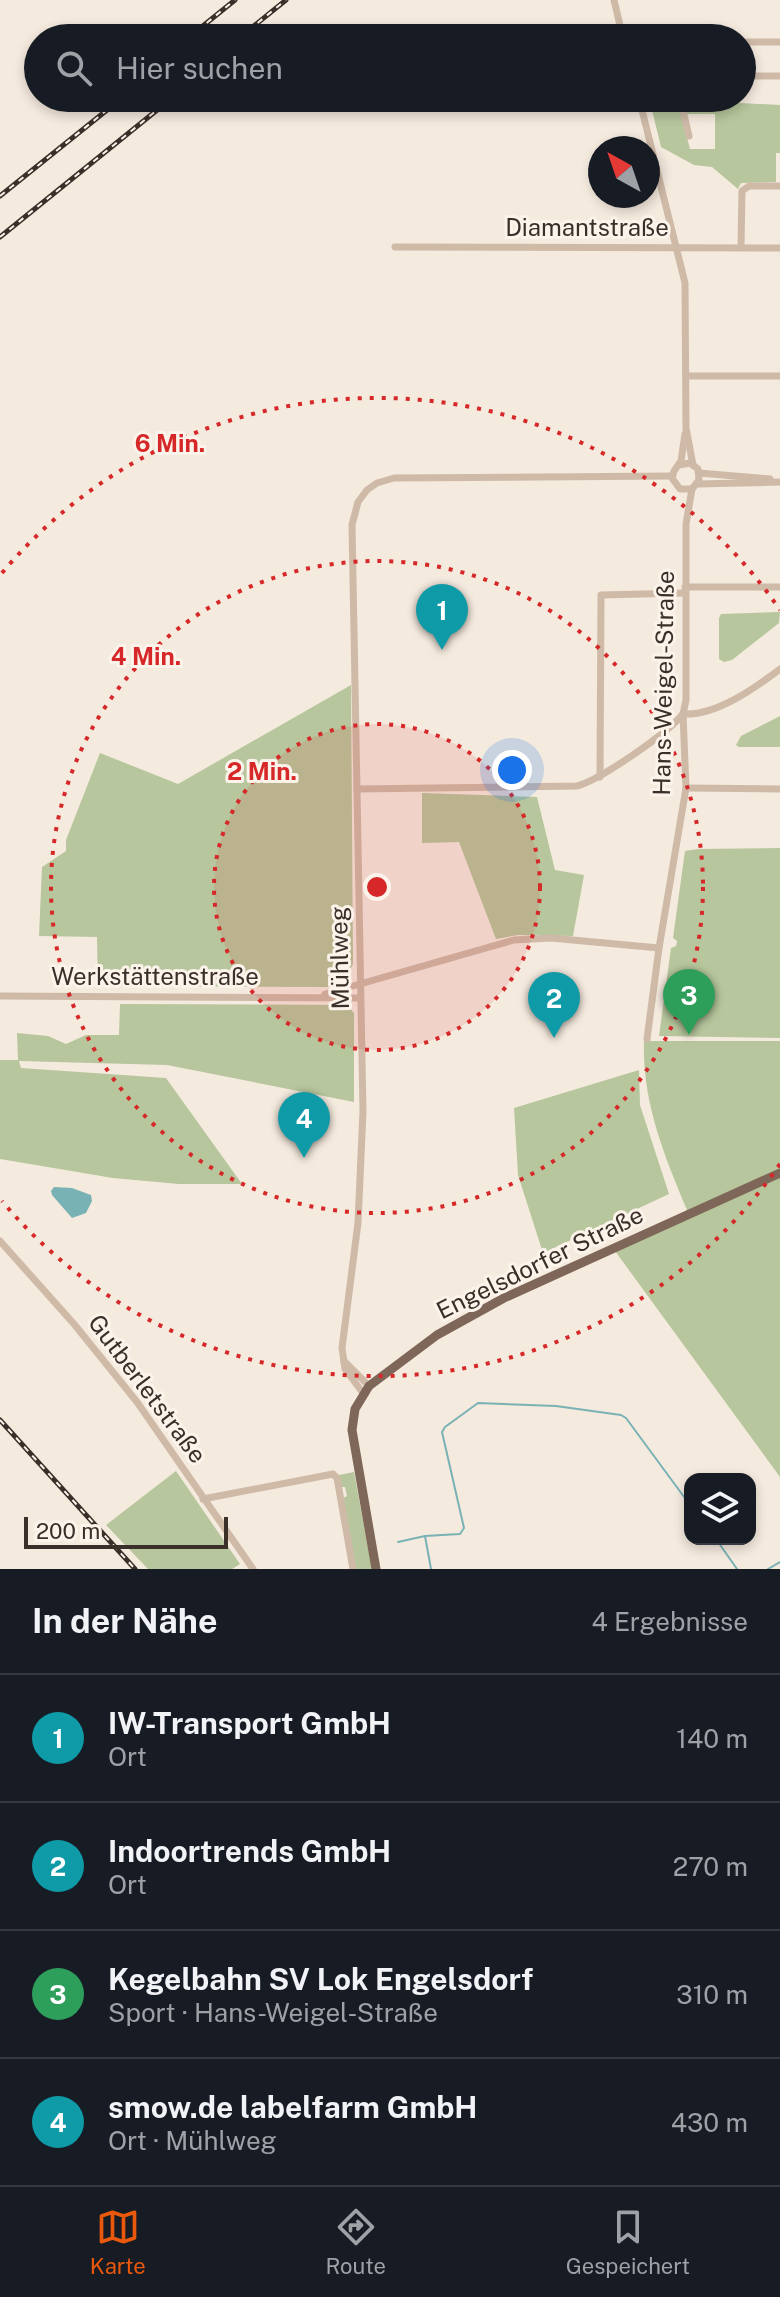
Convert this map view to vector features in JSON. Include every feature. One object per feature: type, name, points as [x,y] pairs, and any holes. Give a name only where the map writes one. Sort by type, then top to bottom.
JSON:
[{"type":"main road","name":"Engelsdorfer Straße","points":[[366,1390],[437,1335],[504,1298],[780,1173]]},
{"type":"main road","points":[[366,1390],[355,1409],[352,1430],[376,1569]]},
{"type":"street","points":[[614,0],[620,24]]},
{"type":"street","points":[[756,42],[780,42]]},
{"type":"street","points":[[756,76],[780,76]]},
{"type":"street","points":[[643,112],[686,292],[686,428],[693,465],[699,473],[780,481]]},
{"type":"street","points":[[683,112],[689,136]]},
{"type":"street","points":[[741,247],[742,191],[749,186],[780,186]]},
{"type":"street","name":"Diamantstraße","points":[[395,247],[780,248]]},
{"type":"street","points":[[686,376],[780,376]]},
{"type":"street","points":[[686,428],[679,465],[672,476],[678,488],[780,481]]},
{"type":"street","points":[[679,465],[693,465]]},
{"type":"street","points":[[695,486],[699,473]]},
{"type":"street","name":"Mühlweg","points":[[366,1390],[344,1361],[342,1348],[360,1204],[363,1111],[353,513],[367,490],[394,478],[672,476]]},
{"type":"street","name":"Hans-Weigel-Straße","points":[[647,1039],[686,788],[683,714],[686,700],[686,517],[695,486]]},
{"type":"street","name":"Hans-Weigel-Straße","points":[[678,488],[686,517]]},
{"type":"street","points":[[600,777],[601,595],[780,587]]},
{"type":"street","points":[[357,789],[577,786],[600,777],[683,714],[707,711],[735,698],[780,669]]},
{"type":"street","points":[[686,788],[780,789]]},
{"type":"street","name":"Werkstättenstraße","points":[[311,997],[524,939],[551,938],[659,948]]},
{"type":"street","name":"Werkstättenstraße","points":[[0,996],[360,998]]},
{"type":"street","name":"Gutberletstraße","points":[[0,1241],[128,1390],[253,1569]]},
{"type":"street","points":[[203,1499],[336,1475],[353,1569]]},
{"type":"green space","points":[[756,104],[780,105],[780,153],[776,153],[776,182],[741,183],[738,189],[712,167],[694,165],[661,147],[652,112],[681,112],[690,149],[715,149],[715,114],[686,112],[756,112]]},
{"type":"green space","points":[[780,612],[779,623],[732,660],[724,662],[719,659],[721,614]]},
{"type":"green space","points":[[351,685],[353,964],[345,980],[331,987],[98,986],[97,937],[39,936],[42,867],[66,851],[66,840],[100,753],[178,784]]},
{"type":"green space","points":[[780,716],[780,747],[736,745],[741,736]]},
{"type":"green space","points":[[422,793],[537,797],[555,870],[584,875],[573,936],[518,935],[496,939],[459,842],[422,843]]},
{"type":"green space","points":[[780,848],[780,1038],[659,1036],[671,948],[676,946],[677,941],[673,938],[685,851]]},
{"type":"green space","points":[[120,1004],[347,1005],[354,1013],[354,1102],[167,1065],[19,1061],[21,1068],[166,1078],[242,1184],[179,1184],[113,1178],[0,1159],[0,1060],[18,1060],[17,1033],[48,1036],[66,1044],[86,1035],[119,1035]]},
{"type":"green space","points":[[644,1041],[780,1041],[780,1477],[615,1251],[687,1210],[656,1128],[644,1064]]},
{"type":"green space","points":[[639,1070],[640,1105],[669,1194],[543,1253],[518,1175],[514,1108]]},
{"type":"green space","points":[[176,1471],[240,1564],[232,1569],[148,1569],[106,1525]]},
{"type":"green space","points":[[354,1472],[372,1569],[356,1569],[343,1498],[347,1496],[345,1487],[341,1487],[339,1475]]},
{"type":"water","points":[[54,1187],[72,1188],[91,1195],[92,1201],[86,1213],[72,1218],[52,1195]]},
{"type":"waterway","points":[[431,1569],[425,1536],[460,1534],[464,1528],[442,1432],[478,1403],[556,1406],[621,1415],[684,1497]]},
{"type":"waterway","points":[[398,1542],[425,1536]]},
{"type":"waterway","points":[[720,1545],[737,1569]]},
{"type":"waterway","points":[[768,1569],[780,1562]]},
{"type":"railway","points":[[205,24],[235,0]]},
{"type":"railway","points":[[256,24],[286,0]]},
{"type":"railway","points":[[0,196],[105,112]]},
{"type":"railway","points":[[0,237],[155,112]]},
{"type":"railway","points":[[0,1420],[135,1569]]},
{"type":"place","name":"IW-Transport GmbH","points":[[442,650]]},
{"type":"place","name":"Kegelbahn SV Lok Engelsdorf","points":[[689,1035]]},
{"type":"place","name":"Indoortrends GmbH","points":[[554,1038]]},
{"type":"place","name":"smow.de labelfarm GmbH","points":[[304,1158]]}]
